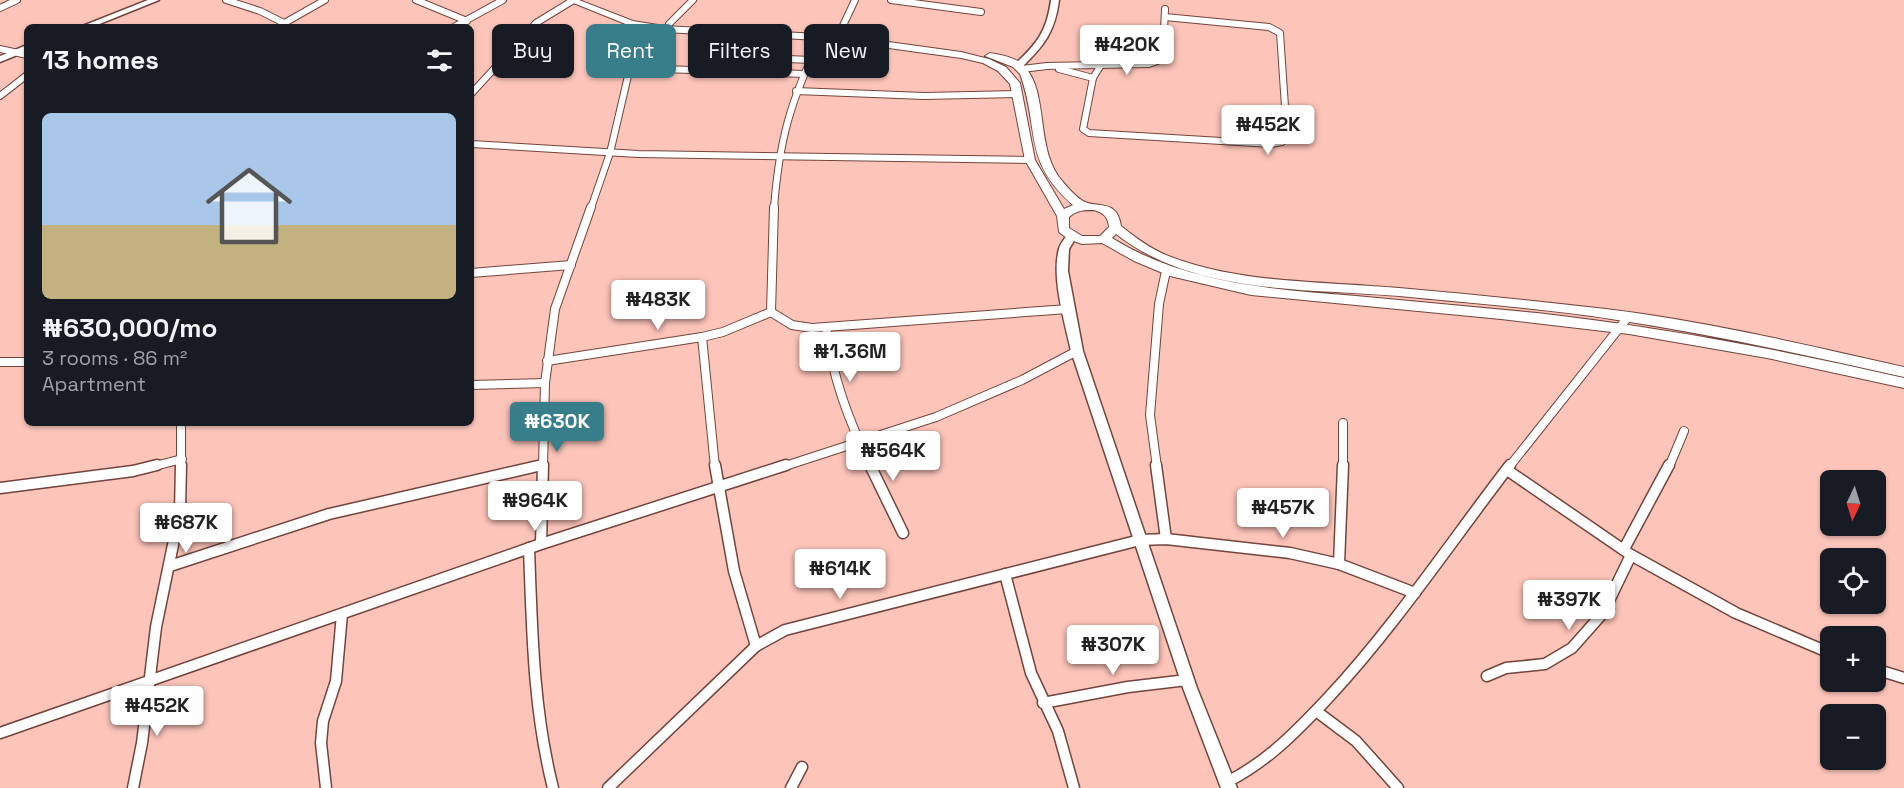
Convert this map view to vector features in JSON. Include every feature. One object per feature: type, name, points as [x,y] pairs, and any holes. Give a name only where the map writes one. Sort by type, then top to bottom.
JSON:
[{"type":"main road","points":[[571,0],[631,22],[648,24]]},
{"type":"main road","points":[[592,0],[660,24]]},
{"type":"main road","points":[[676,26],[804,31]]},
{"type":"main road","points":[[889,41],[949,47],[993,56],[1020,68],[1029,82],[1044,162],[1067,194],[1082,206]]},
{"type":"main road","points":[[889,43],[986,61],[1010,75],[1018,94],[1029,160],[1063,216],[1063,229],[1068,242],[1104,239],[1128,254],[1166,271],[1218,286],[1620,328],[1757,351],[1904,383]]},
{"type":"main road","points":[[1063,216],[1070,209],[1082,206],[1095,207],[1107,212],[1114,219],[1115,228],[1137,245],[1166,260],[1220,275],[1274,284],[1398,292],[1628,317],[1762,340],[1904,372]]},
{"type":"main road","points":[[1104,239],[1115,228]]},
{"type":"street","points":[[0,8],[17,0]]},
{"type":"street","points":[[92,24],[155,0]]},
{"type":"street","points":[[226,0],[260,11],[280,24]]},
{"type":"street","points":[[283,24],[325,0]]},
{"type":"street","points":[[416,0],[467,21]]},
{"type":"street","points":[[460,24],[503,0]]},
{"type":"street","points":[[474,91],[536,23],[571,0]]},
{"type":"street","points":[[668,24],[693,0]]},
{"type":"street","points":[[844,24],[855,0]]},
{"type":"street","points":[[891,0],[981,12]]},
{"type":"street","points":[[1020,68],[1048,35],[1055,0]]},
{"type":"street","points":[[1020,68],[1149,64],[1160,60],[1163,53],[1165,9]]},
{"type":"street","points":[[1101,65],[1093,78],[1083,129],[1089,133],[1272,144],[1282,142],[1287,136],[1280,33],[1269,27],[1165,17]]},
{"type":"street","points":[[0,49],[24,54]]},
{"type":"street","points":[[0,59],[24,49]]},
{"type":"street","points":[[1047,66],[1093,78]]},
{"type":"street","points":[[676,70],[804,74],[788,113],[775,193],[771,312]]},
{"type":"street","points":[[0,96],[24,77]]},
{"type":"street","points":[[541,544],[545,383],[555,309],[610,153],[628,78]]},
{"type":"street","points":[[796,91],[924,96],[1018,94]]},
{"type":"street","points":[[474,144],[517,149],[610,153],[1029,160]]},
{"type":"street","points":[[1068,242],[1068,309],[1077,351],[1187,680],[1228,785],[1274,755],[1343,683],[1415,593],[1506,470],[1604,344],[1628,317]]},
{"type":"street","points":[[474,273],[571,265]]},
{"type":"street","points":[[1166,271],[1159,304],[1150,415],[1166,539]]},
{"type":"street","points":[[771,312],[792,325],[812,328],[1068,309]]},
{"type":"street","points":[[547,361],[702,337],[723,332],[771,312]]},
{"type":"street","points":[[826,327],[833,370],[849,421],[903,533]]},
{"type":"street","points":[[702,337],[708,410],[728,551],[742,608],[756,646]]},
{"type":"street","points":[[0,733],[529,548],[936,417],[1022,380],[1077,351]]},
{"type":"street","points":[[0,362],[24,362]]},
{"type":"street","points":[[474,386],[545,383]]},
{"type":"street","points":[[1338,564],[1342,521],[1343,423]]},
{"type":"street","points":[[132,788],[142,743],[156,627],[180,511],[181,426]]},
{"type":"street","points":[[1486,676],[1506,668],[1545,664],[1572,648],[1603,613],[1683,431]]},
{"type":"street","points":[[0,488],[133,471],[182,459]]},
{"type":"street","points":[[170,566],[329,514],[543,465]]},
{"type":"street","points":[[1506,470],[1628,552],[1736,613],[1820,649]]},
{"type":"street","points":[[608,788],[756,646],[785,630],[1140,540],[1166,539],[1290,553],[1338,564],[1415,593]]},
{"type":"street","points":[[529,548],[537,700],[542,749],[554,788]]},
{"type":"street","points":[[1005,574],[1031,673],[1058,731],[1074,788]]},
{"type":"street","points":[[326,788],[321,743],[323,721],[336,681],[342,614]]},
{"type":"street","points":[[1886,672],[1904,678]]},
{"type":"street","points":[[1043,703],[1128,687],[1187,680]]},
{"type":"street","points":[[1316,711],[1356,741],[1398,788]]},
{"type":"street","points":[[791,788],[802,768]]}]
